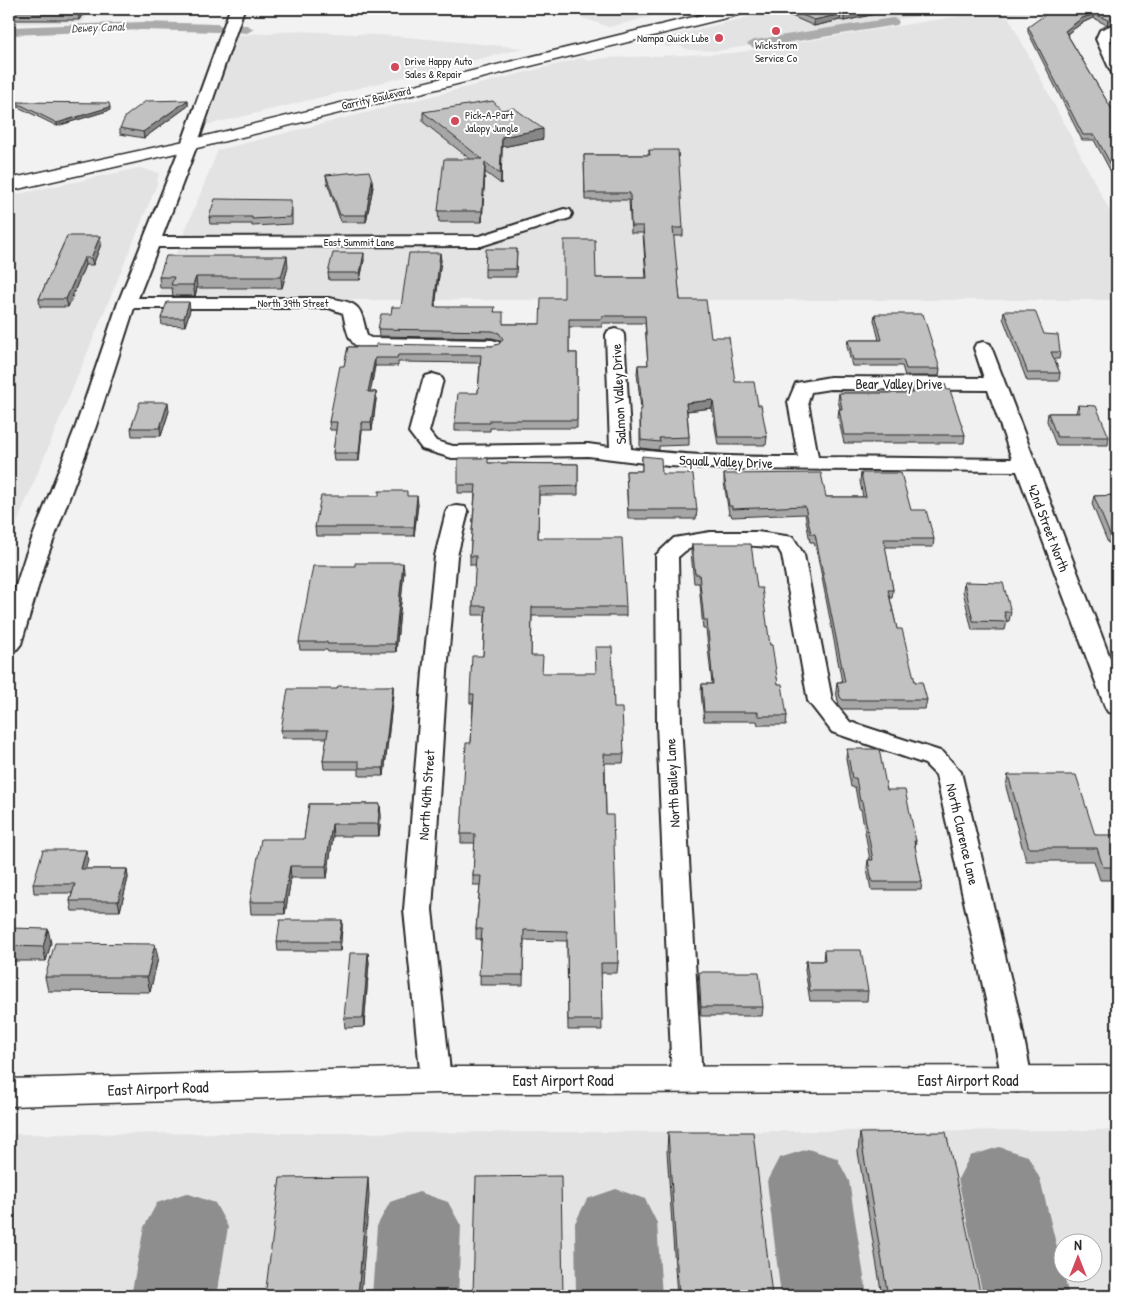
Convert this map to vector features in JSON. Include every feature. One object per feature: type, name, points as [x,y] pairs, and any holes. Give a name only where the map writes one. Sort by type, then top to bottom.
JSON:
[{"type":"main road","name":"Garrity Boulevard","points":[[9,185],[189,144],[709,12],[744,9]]},
{"type":"main road","name":"East Airport Road","points":[[9,1093],[436,1080],[1117,1079]]},
{"type":"street","points":[[9,644],[36,557],[86,426],[127,303],[189,144],[236,9]]},
{"type":"street","points":[[1117,27],[1105,33],[1103,40],[1112,63],[1117,70]]},
{"type":"street","name":"East Summit Lane","points":[[150,242],[481,242],[564,214]]},
{"type":"street","name":"North 39th Street","points":[[127,303],[329,303],[345,306],[352,311],[358,338],[366,344],[492,346]]},
{"type":"street","name":"Salmon Valley Drive","points":[[615,335],[621,453]]},
{"type":"street","name":"42nd Street North","points":[[983,348],[1117,707]]},
{"type":"street","name":"Squall Valley Drive","points":[[433,380],[419,432],[429,446],[452,452],[588,450],[670,460],[727,463],[1025,464]]},
{"type":"street","name":"Bear Valley Drive","points":[[809,463],[798,402],[803,387],[830,383],[995,384]]},
{"type":"street","name":"North 40th Street","points":[[436,1080],[418,910],[446,556],[457,512]]},
{"type":"street","name":"North Bailey Lane","points":[[688,1080],[669,724],[667,556],[682,543],[732,538]]},
{"type":"street","name":"North Clarence Lane","points":[[732,538],[785,542],[793,556],[820,701],[841,727],[934,758],[948,772],[1005,1018],[1017,1080]]},
{"type":"shaded area","points":[[9,9],[91,9],[83,22],[9,24]]},
{"type":"shaded area","points":[[557,9],[681,9],[609,27]]},
{"type":"shaded area","points":[[783,9],[963,9],[752,43],[754,45],[717,51],[690,50],[677,45],[667,47],[654,40]]},
{"type":"shaded area","points":[[984,9],[1044,9],[1008,16],[1117,225],[1117,300],[157,300],[218,150],[582,58],[589,61],[604,58],[733,53],[959,16]]},
{"type":"shaded area","points":[[298,31],[396,36],[524,48],[207,125],[237,35]]},
{"type":"shaded area","points":[[139,168],[159,173],[156,187],[9,542],[9,196]]},
{"type":"shaded area","points":[[1117,1130],[1117,1296],[9,1296],[9,1134]]},
{"type":"building","points":[[9,9],[79,9],[78,11],[9,11]]},
{"type":"building","points":[[788,9],[876,9],[814,20]]},
{"type":"building","points":[[1053,9],[1117,9],[1117,17],[1108,20],[1094,14],[1082,18],[1065,31],[1117,118],[1117,176],[1095,135],[1083,135],[1028,27]]},
{"type":"building","points":[[188,100],[143,132],[120,128],[126,116],[146,101]]},
{"type":"building","points":[[493,101],[501,110],[514,108],[543,129],[502,137],[500,174],[485,162],[482,211],[438,211],[444,159],[482,159],[423,112]]},
{"type":"building","points":[[15,102],[109,103],[110,107],[57,123]]},
{"type":"building","points":[[649,150],[678,150],[683,228],[673,228],[680,300],[706,300],[711,337],[729,337],[735,382],[754,382],[758,405],[761,405],[767,437],[718,437],[713,400],[686,403],[689,437],[659,438],[660,442],[641,440],[640,409],[642,409],[638,365],[648,365],[645,316],[602,316],[602,319],[569,319],[569,353],[577,353],[577,420],[490,420],[490,423],[455,423],[458,393],[478,393],[481,355],[398,355],[397,358],[375,358],[368,392],[376,392],[371,422],[362,422],[359,453],[333,453],[337,422],[329,422],[340,366],[344,366],[348,347],[376,347],[376,344],[492,346],[499,344],[503,339],[499,333],[492,331],[378,329],[381,314],[391,314],[392,307],[401,307],[409,253],[440,253],[434,307],[495,307],[494,312],[503,312],[503,324],[540,324],[541,298],[564,298],[564,240],[595,240],[596,278],[647,278],[643,226],[631,226],[630,193],[585,193],[584,155],[650,155]]},
{"type":"building","points":[[369,171],[372,180],[366,215],[340,215],[326,175]]},
{"type":"building","points":[[215,199],[291,200],[291,217],[252,219],[252,217],[209,217]]},
{"type":"building","points":[[67,236],[100,236],[91,258],[84,258],[66,299],[39,299]]},
{"type":"building","points":[[486,249],[517,249],[516,269],[485,269]]},
{"type":"building","points":[[333,253],[364,253],[360,273],[328,273]]},
{"type":"building","points":[[166,256],[287,256],[281,277],[196,277],[193,285],[171,285],[174,277],[159,277]]},
{"type":"building","points":[[167,302],[189,302],[184,318],[161,318]]},
{"type":"building","points":[[1004,311],[1035,311],[1044,334],[1058,335],[1060,352],[1051,352],[1060,373],[1028,373]]},
{"type":"building","points":[[875,314],[923,314],[940,369],[906,369],[903,360],[853,360],[848,340],[882,340]]},
{"type":"building","points":[[910,384],[945,384],[947,390],[950,390],[965,435],[844,435],[839,409],[842,409],[839,393],[913,393]]},
{"type":"building","points":[[140,402],[168,402],[160,428],[131,428]]},
{"type":"building","points":[[1078,405],[1096,406],[1109,437],[1057,437],[1048,413],[1080,413]]},
{"type":"building","points":[[642,456],[661,458],[662,474],[693,474],[697,510],[628,510],[626,471],[642,471]]},
{"type":"building","points":[[458,458],[488,458],[488,463],[578,464],[578,486],[539,487],[538,538],[622,538],[626,607],[532,607],[531,656],[543,656],[542,673],[596,673],[595,647],[612,647],[614,708],[622,708],[624,754],[604,754],[606,815],[613,815],[618,963],[601,963],[602,1020],[568,1020],[567,931],[524,930],[523,975],[479,975],[482,929],[476,929],[481,876],[473,876],[475,834],[461,834],[466,743],[471,743],[474,694],[470,694],[472,656],[483,656],[486,606],[473,606],[476,556],[470,556],[476,485],[458,485]]},
{"type":"building","points":[[821,473],[826,497],[866,497],[861,473],[901,473],[911,510],[926,510],[934,539],[884,539],[893,590],[888,590],[897,629],[902,629],[915,682],[922,682],[927,700],[843,700],[840,697],[837,682],[845,682],[815,534],[811,534],[805,506],[732,509],[732,506],[729,506],[724,474]]},
{"type":"building","points":[[379,491],[407,491],[407,496],[417,496],[414,527],[315,527],[321,496],[379,496]]},
{"type":"building","points":[[1117,495],[1117,535],[1110,535],[1094,496]]},
{"type":"building","points":[[692,544],[751,544],[757,588],[762,588],[770,645],[772,645],[778,684],[782,684],[787,716],[758,716],[758,712],[704,712],[702,684],[713,684],[707,620],[704,620],[699,574],[695,574]]},
{"type":"building","points":[[355,563],[403,563],[395,644],[299,642],[313,566],[355,566]]},
{"type":"building","points":[[964,582],[1003,583],[1011,612],[1004,612],[1007,622],[973,621]]},
{"type":"building","points":[[338,686],[393,686],[383,768],[359,768],[359,761],[323,761],[328,730],[281,730],[288,689],[337,689]]},
{"type":"building","points":[[847,749],[879,749],[887,790],[905,790],[916,841],[914,841],[922,882],[872,882],[868,860],[873,860],[862,801],[860,801],[856,778],[852,778]]},
{"type":"building","points":[[1008,775],[1076,775],[1095,835],[1116,835],[1117,867],[1103,867],[1097,848],[1029,848]]},
{"type":"building","points":[[309,804],[380,804],[378,824],[332,824],[326,866],[290,866],[284,902],[250,902],[261,839],[304,839]]},
{"type":"building","points":[[43,850],[86,850],[81,869],[127,869],[118,901],[70,901],[75,884],[33,884]]},
{"type":"building","points":[[280,920],[342,920],[339,942],[277,942]]},
{"type":"building","points":[[9,928],[48,929],[43,947],[9,946]]},
{"type":"building","points":[[55,943],[155,944],[147,977],[45,977]]},
{"type":"building","points":[[824,950],[861,950],[868,991],[810,991],[806,961],[825,961]]},
{"type":"building","points":[[350,953],[368,953],[363,1018],[344,1018]]},
{"type":"building","points":[[699,972],[759,972],[763,1007],[701,1007]]},
{"type":"building","points":[[668,1132],[753,1132],[772,1296],[679,1296]]},
{"type":"building","points":[[946,1132],[981,1296],[888,1296],[860,1133]]},
{"type":"building","points":[[561,1176],[563,1296],[473,1296],[476,1177]]},
{"type":"building","points":[[368,1177],[358,1296],[265,1296],[280,1178]]},
{"type":"waterway","name":"Dewey Canal","points":[[754,44],[892,22]]},
{"type":"waterway","name":"Dewey Canal","points":[[9,31],[142,26],[218,28]]},
{"type":"waterway","name":"Dewey Canal","points":[[237,29],[247,29]]},
{"type":"taxiway","points":[[999,1179],[1026,1296]]},
{"type":"taxiway","points":[[808,1181],[824,1296]]},
{"type":"taxiway","points":[[616,1223],[619,1296]]},
{"type":"taxiway","points":[[415,1296],[419,1226]]},
{"type":"taxiway","points":[[174,1296],[186,1227]]},
{"type":"place","name":"Wickstrom Service Co","points":[[776,31]]},
{"type":"place","name":"Nampa Quick Lube","points":[[719,38]]},
{"type":"place","name":"Drive Happy Auto Sales & Repair","points":[[395,67]]},
{"type":"place","name":"Pick-A-Part Jalopy Jungle","points":[[455,121]]}]
